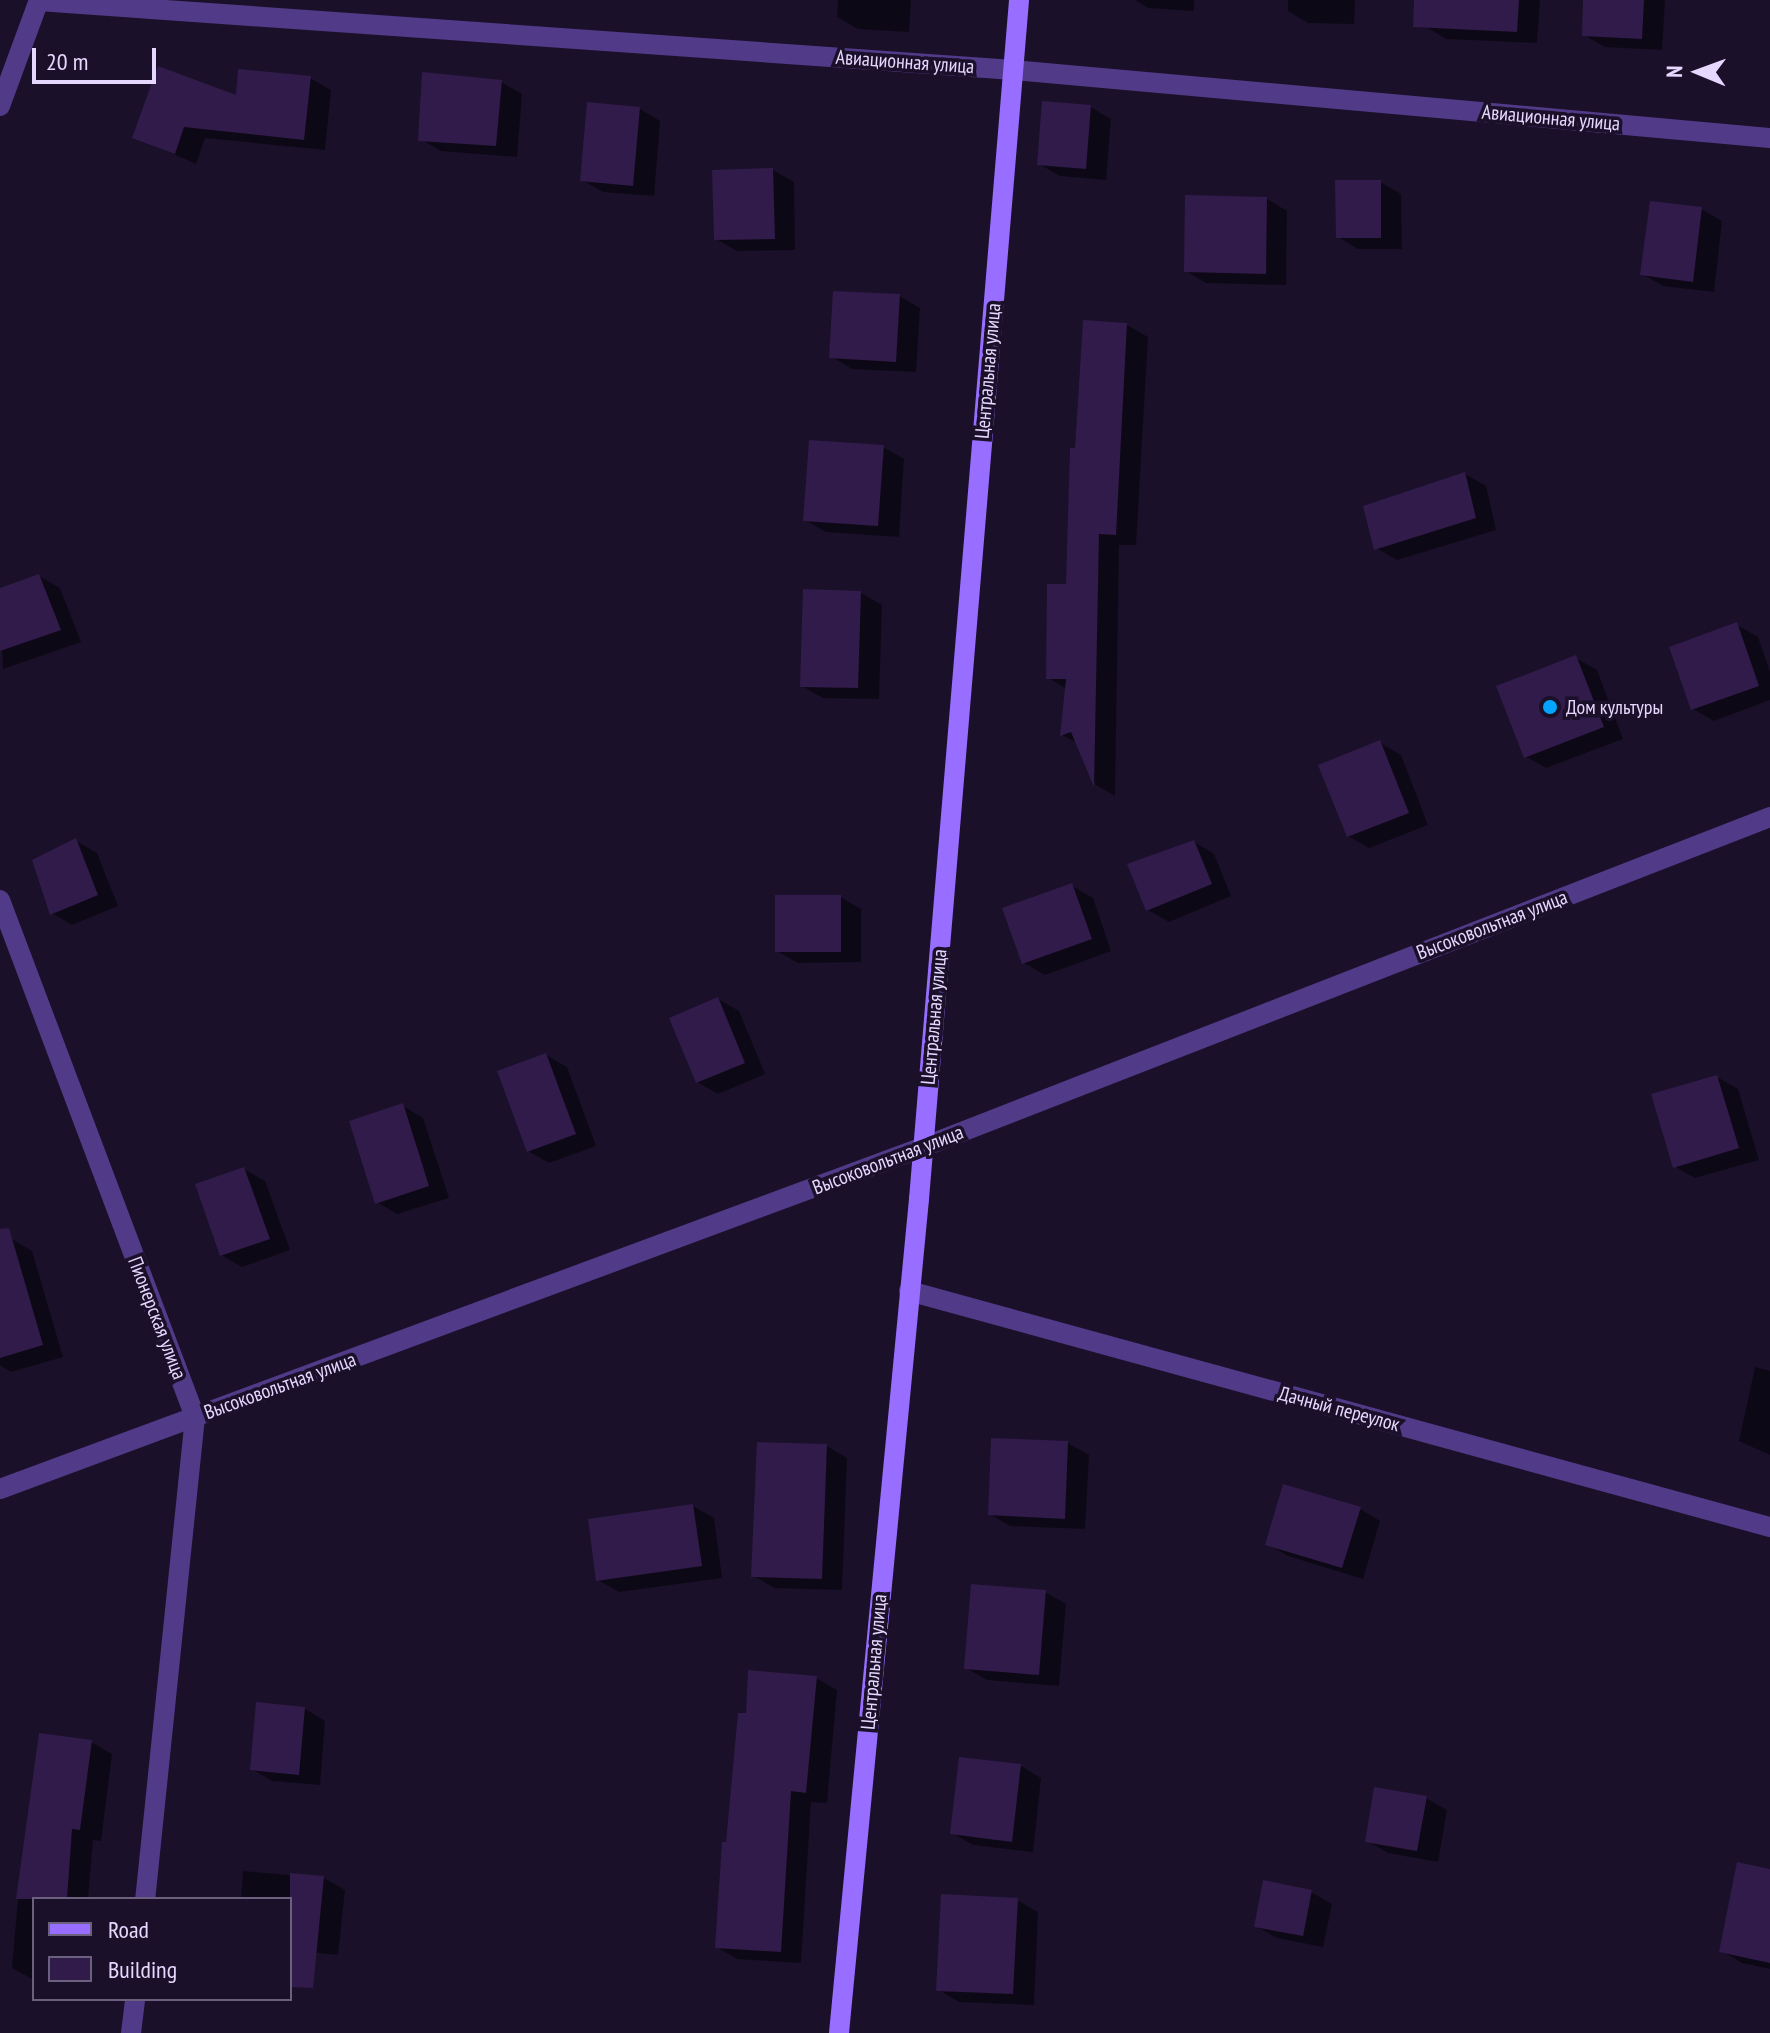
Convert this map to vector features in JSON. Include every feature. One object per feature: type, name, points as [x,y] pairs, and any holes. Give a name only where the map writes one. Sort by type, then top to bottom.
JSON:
[{"type":"street","name":"Центральная улица","points":[[839,2033],[923,1147],[1019,0]]},
{"type":"street","name":"Авиационная улица","points":[[39,1],[1014,70],[1770,138]]},
{"type":"street","points":[[0,106],[39,1]]},
{"type":"street","name":"Высоковольтная улица","points":[[0,1489],[923,1147],[1770,817]]},
{"type":"street","name":"Пионерская улица","points":[[0,900],[195,1417],[145,1897]]},
{"type":"street","name":"Дачный переулок","points":[[909,1291],[1770,1527]]},
{"type":"street","points":[[131,2033],[135,2001]]},
{"type":"building","points":[[1414,0],[1519,0],[1517,32],[1413,27]]},
{"type":"building","points":[[1583,0],[1644,0],[1642,39],[1582,36]]},
{"type":"building","points":[[158,66],[236,95],[238,69],[311,76],[304,140],[184,127],[175,154],[132,138]]},
{"type":"building","points":[[422,72],[502,80],[496,146],[418,141]]},
{"type":"building","points":[[1042,101],[1091,105],[1086,169],[1037,165]]},
{"type":"building","points":[[587,102],[640,107],[633,186],[580,181]]},
{"type":"building","points":[[773,168],[775,239],[714,240],[712,170]]},
{"type":"building","points":[[1335,180],[1381,180],[1381,238],[1336,238]]},
{"type":"building","points":[[1185,195],[1267,197],[1266,274],[1184,272]]},
{"type":"building","points":[[1650,201],[1702,207],[1693,282],[1640,275]]},
{"type":"building","points":[[833,291],[900,294],[896,362],[829,358]]},
{"type":"building","points":[[1083,320],[1127,323],[1116,535],[1099,534],[1094,787],[1071,732],[1060,736],[1066,679],[1046,679],[1047,584],[1066,584],[1070,448],[1075,448]]},
{"type":"building","points":[[809,440],[884,445],[878,526],[803,521]]},
{"type":"building","points":[[1465,472],[1476,518],[1374,550],[1363,506]]},
{"type":"building","points":[[39,574],[61,630],[0,651],[0,588]]},
{"type":"building","points":[[803,589],[861,591],[858,688],[800,687]]},
{"type":"building","points":[[1737,622],[1759,686],[1691,710],[1669,647]]},
{"type":"building","name":"Дом культуры","points":[[1576,655],[1604,727],[1524,758],[1496,686]]},
{"type":"building","points":[[1380,740],[1409,813],[1347,837],[1318,765]]},
{"type":"building","points":[[76,838],[98,895],[50,915],[32,860]]},
{"type":"building","points":[[1194,840],[1212,884],[1146,911],[1127,864]]},
{"type":"building","points":[[1072,883],[1092,939],[1022,964],[1002,908]]},
{"type":"building","points":[[775,895],[841,895],[841,952],[775,952]]},
{"type":"building","points":[[718,997],[745,1063],[696,1083],[669,1018]]},
{"type":"building","points":[[546,1053],[576,1134],[527,1152],[497,1071]]},
{"type":"building","points":[[1717,1075],[1739,1148],[1673,1168],[1651,1094]]},
{"type":"building","points":[[403,1103],[429,1186],[375,1204],[349,1121]]},
{"type":"building","points":[[244,1167],[270,1239],[220,1256],[195,1184]]},
{"type":"building","points":[[9,1228],[43,1345],[0,1358],[0,1229]]},
{"type":"building","points":[[991,1438],[1068,1441],[1065,1519],[988,1515]]},
{"type":"building","points":[[757,1442],[827,1444],[822,1579],[751,1577]]},
{"type":"building","points":[[1283,1484],[1361,1507],[1342,1568],[1265,1545]]},
{"type":"building","points":[[693,1504],[702,1566],[596,1581],[588,1519]]},
{"type":"building","points":[[971,1584],[1046,1590],[1039,1675],[964,1669]]},
{"type":"building","points":[[748,1670],[817,1676],[806,1793],[791,1791],[781,1952],[715,1948],[722,1842],[726,1842],[738,1713],[746,1713]]},
{"type":"building","points":[[256,1702],[305,1707],[299,1775],[250,1770]]},
{"type":"building","points":[[39,1733],[92,1740],[80,1830],[72,1829],[67,1897],[16,1899]]},
{"type":"building","points":[[959,1757],[1021,1764],[1012,1842],[950,1834]]},
{"type":"building","points":[[1374,1787],[1427,1796],[1417,1851],[1365,1842]]},
{"type":"building","points":[[1737,1862],[1770,1869],[1770,1963],[1719,1952]]},
{"type":"building","points":[[290,1873],[324,1876],[313,1988],[292,1987]]},
{"type":"building","points":[[1263,1880],[1312,1890],[1303,1936],[1254,1927]]},
{"type":"building","points":[[941,1894],[1018,1898],[1013,1994],[936,1991]]},
{"type":"place","name":"Дом культуры","points":[[1550,707]]}]
